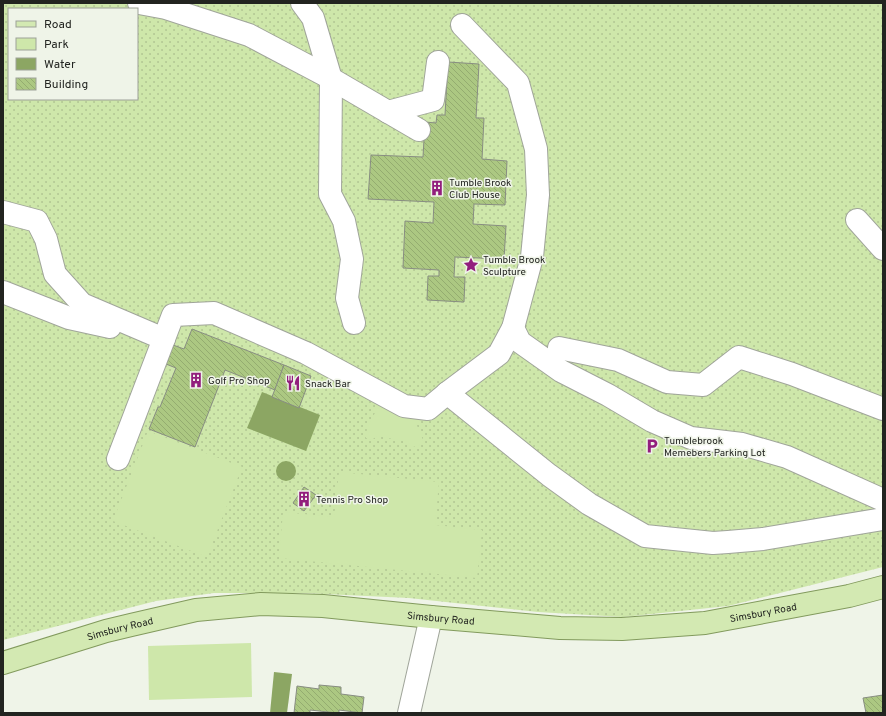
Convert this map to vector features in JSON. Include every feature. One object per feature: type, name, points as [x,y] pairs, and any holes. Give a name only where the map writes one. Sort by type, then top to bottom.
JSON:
[{"type":"main road","name":"Simsbury Road","points":[[3,663],[106,631],[196,610],[261,604],[323,606],[560,628],[622,629],[705,623],[849,596],[883,587]]},
{"type":"street","points":[[139,3],[166,8],[249,34],[331,78],[419,130]]},
{"type":"street","points":[[302,3],[313,18],[331,78],[330,194],[344,221],[352,259],[347,298],[354,323]]},
{"type":"street","points":[[118,460],[173,315],[214,313],[306,353],[404,406],[428,409],[499,354],[513,328],[532,256],[538,195],[536,148],[518,84],[462,25]]},
{"type":"street","points":[[388,112],[433,100],[438,62]]},
{"type":"street","points":[[3,212],[37,221],[46,239],[55,274],[82,304],[164,339]]},
{"type":"street","points":[[858,220],[883,248]]},
{"type":"street","points":[[3,292],[69,318],[164,339]]},
{"type":"street","points":[[513,328],[520,342],[561,371],[665,427],[691,438],[742,444],[787,457],[883,500]]},
{"type":"street","points":[[559,348],[618,360],[667,382],[703,385],[739,358],[792,374],[883,408]]},
{"type":"street","points":[[447,393],[549,475],[589,504],[645,536],[713,543],[728,542],[763,539],[883,519]]},
{"type":"street","points":[[409,713],[431,617]]},
{"type":"green space","points":[[3,3],[883,3],[883,567],[728,606],[623,617],[538,612],[409,598],[303,593],[214,593],[156,601],[3,640]]},
{"type":"green space","points":[[392,407],[412,414],[423,440],[419,445],[410,448],[403,441],[378,436],[371,440],[366,438],[367,428],[377,409]]},
{"type":"green space","points":[[148,431],[242,467],[207,557],[113,521]]},
{"type":"green space","points":[[339,472],[439,482],[435,525],[482,530],[477,578],[279,558],[283,512],[334,517]]},
{"type":"green space","points":[[251,643],[252,697],[149,700],[148,646]]},
{"type":"water","points":[[262,392],[320,415],[306,451],[247,428]]},
{"type":"water","points":[[286,461],[293,464],[296,471],[293,478],[286,481],[279,478],[276,471],[279,464]]},
{"type":"water","points":[[274,672],[292,674],[287,713],[270,713]]},
{"type":"building","name":"Tumble Brook Club House","points":[[448,62],[479,64],[476,118],[484,118],[482,159],[507,161],[505,205],[474,204],[473,224],[506,226],[504,259],[455,257],[454,277],[465,277],[464,302],[427,300],[428,276],[439,276],[439,270],[403,268],[405,221],[433,223],[434,202],[368,199],[371,155],[423,157],[425,122],[436,123],[437,115],[445,115]]},
{"type":"building","name":"Golf Pro Shop","points":[[192,329],[284,365],[275,390],[225,370],[195,447],[149,429],[176,368],[166,364],[173,345],[184,349]]},
{"type":"building","name":"Snack Bar","points":[[284,365],[311,376],[299,408],[272,397]]},
{"type":"building","name":"Tennis Pro Shop","points":[[304,487],[316,495],[304,511],[293,503]]},
{"type":"building","points":[[319,685],[341,687],[341,694],[364,697],[362,713],[339,710],[339,713],[337,713],[310,710],[310,713],[294,713],[297,686],[319,689]]},
{"type":"building","points":[[883,695],[883,713],[866,713],[863,698]]},
{"type":"place","name":"Tumble Brook Club House","points":[[437,188]]},
{"type":"place","name":"Tumble Brook Sculpture","points":[[471,265]]},
{"type":"place","name":"Golf Pro Shop","points":[[196,380]]},
{"type":"place","name":"Snack Bar","points":[[293,383]]},
{"type":"place","name":"Tumblebrook Memebers Parking Lot","points":[[652,446]]},
{"type":"place","name":"Tennis Pro Shop","points":[[304,499]]}]
